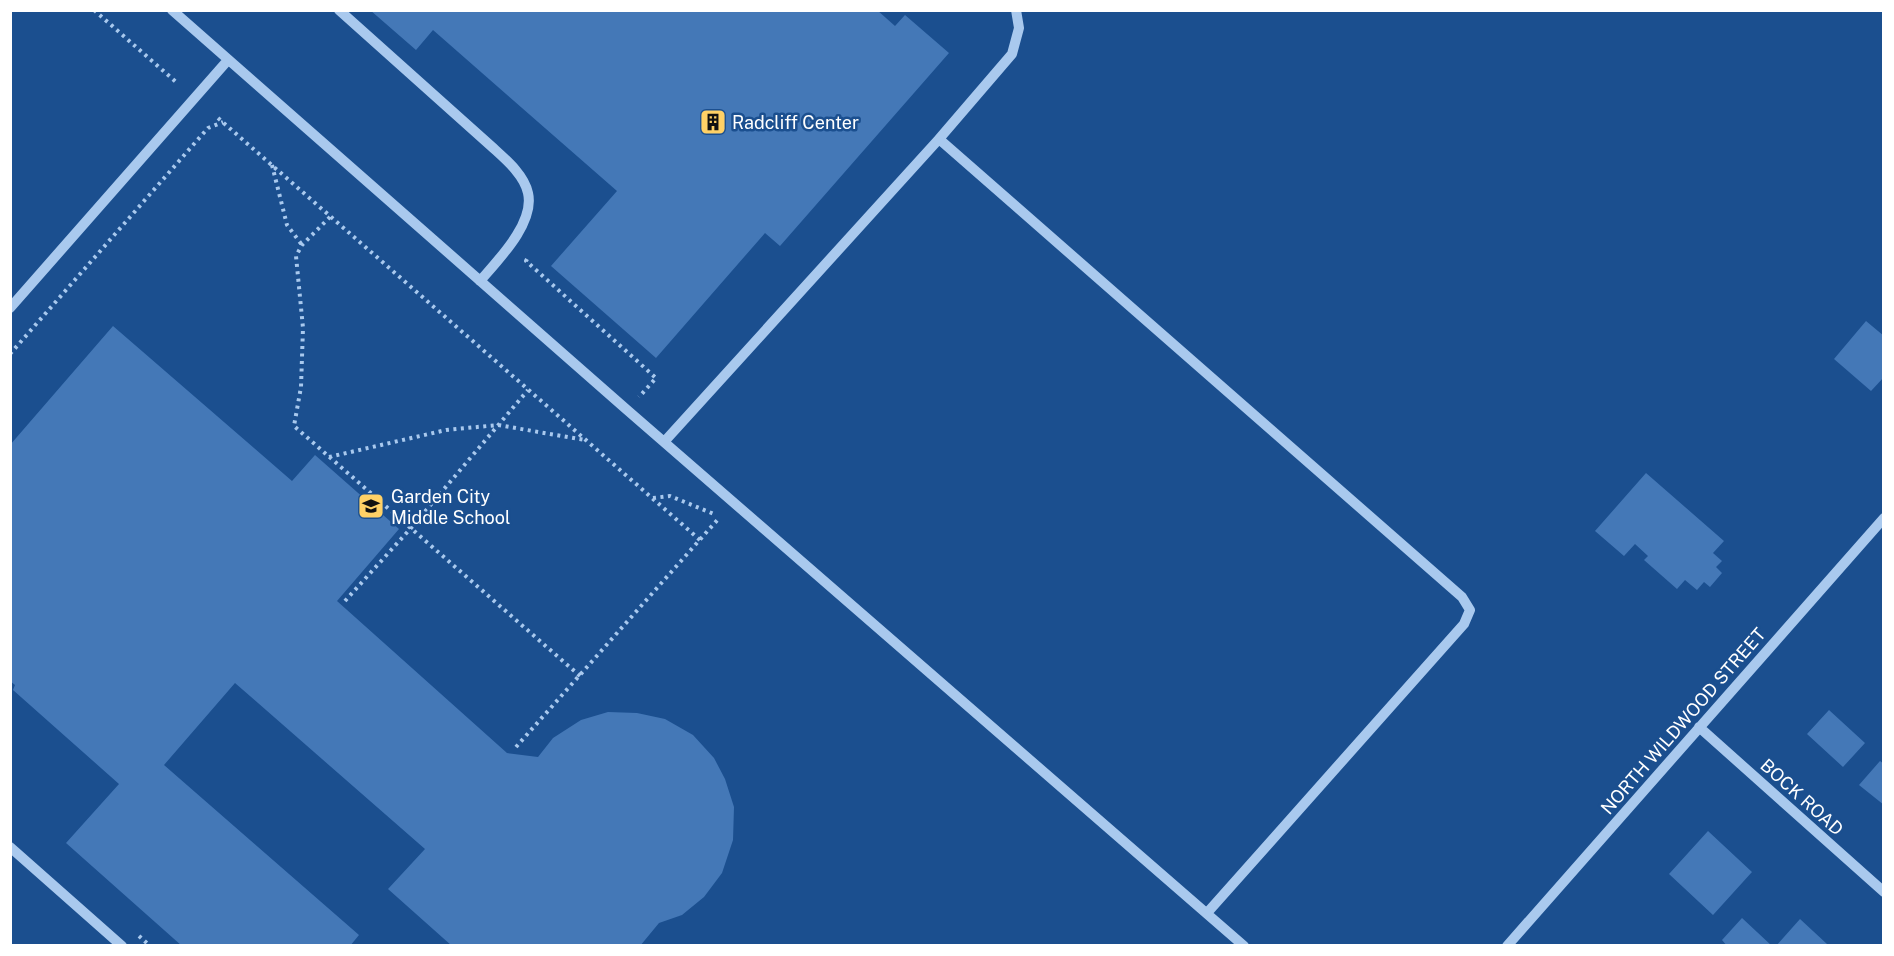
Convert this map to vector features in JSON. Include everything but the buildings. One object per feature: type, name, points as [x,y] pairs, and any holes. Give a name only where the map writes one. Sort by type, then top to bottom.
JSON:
[{"type":"street","points":[[172,10],[664,442],[1244,945]]},
{"type":"street","points":[[339,10],[491,146],[522,179],[528,193],[528,202],[522,225],[506,250],[480,281]]},
{"type":"street","points":[[664,442],[939,139],[1012,54],[1019,28],[1016,10]]},
{"type":"street","points":[[10,308],[228,60]]},
{"type":"street","points":[[939,139],[1462,597],[1470,610],[1464,624],[1207,913]]},
{"type":"street","name":"NORTH WILDWOOD STREET","points":[[1507,945],[1884,518]]},
{"type":"street","name":"BOCK ROAD","points":[[1699,727],[1884,891]]},
{"type":"street","points":[[10,847],[122,945]]},
{"type":"path","points":[[94,10],[176,82]]},
{"type":"path","points":[[218,118],[700,540]]},
{"type":"path","points":[[10,354],[208,128],[223,122]]},
{"type":"path","points":[[272,165],[287,225],[302,245]]},
{"type":"path","points":[[330,217],[302,245],[296,256],[303,328],[301,387],[294,426],[580,676]]},
{"type":"path","points":[[345,601],[411,528],[528,390]]},
{"type":"path","points":[[329,457],[446,430],[498,425],[586,441]]},
{"type":"path","points":[[516,747],[720,517]]},
{"type":"place","name":"Radcliff Center","points":[[713,122]]},
{"type":"place","name":"Garden City Middle School","points":[[371,506]]}]
